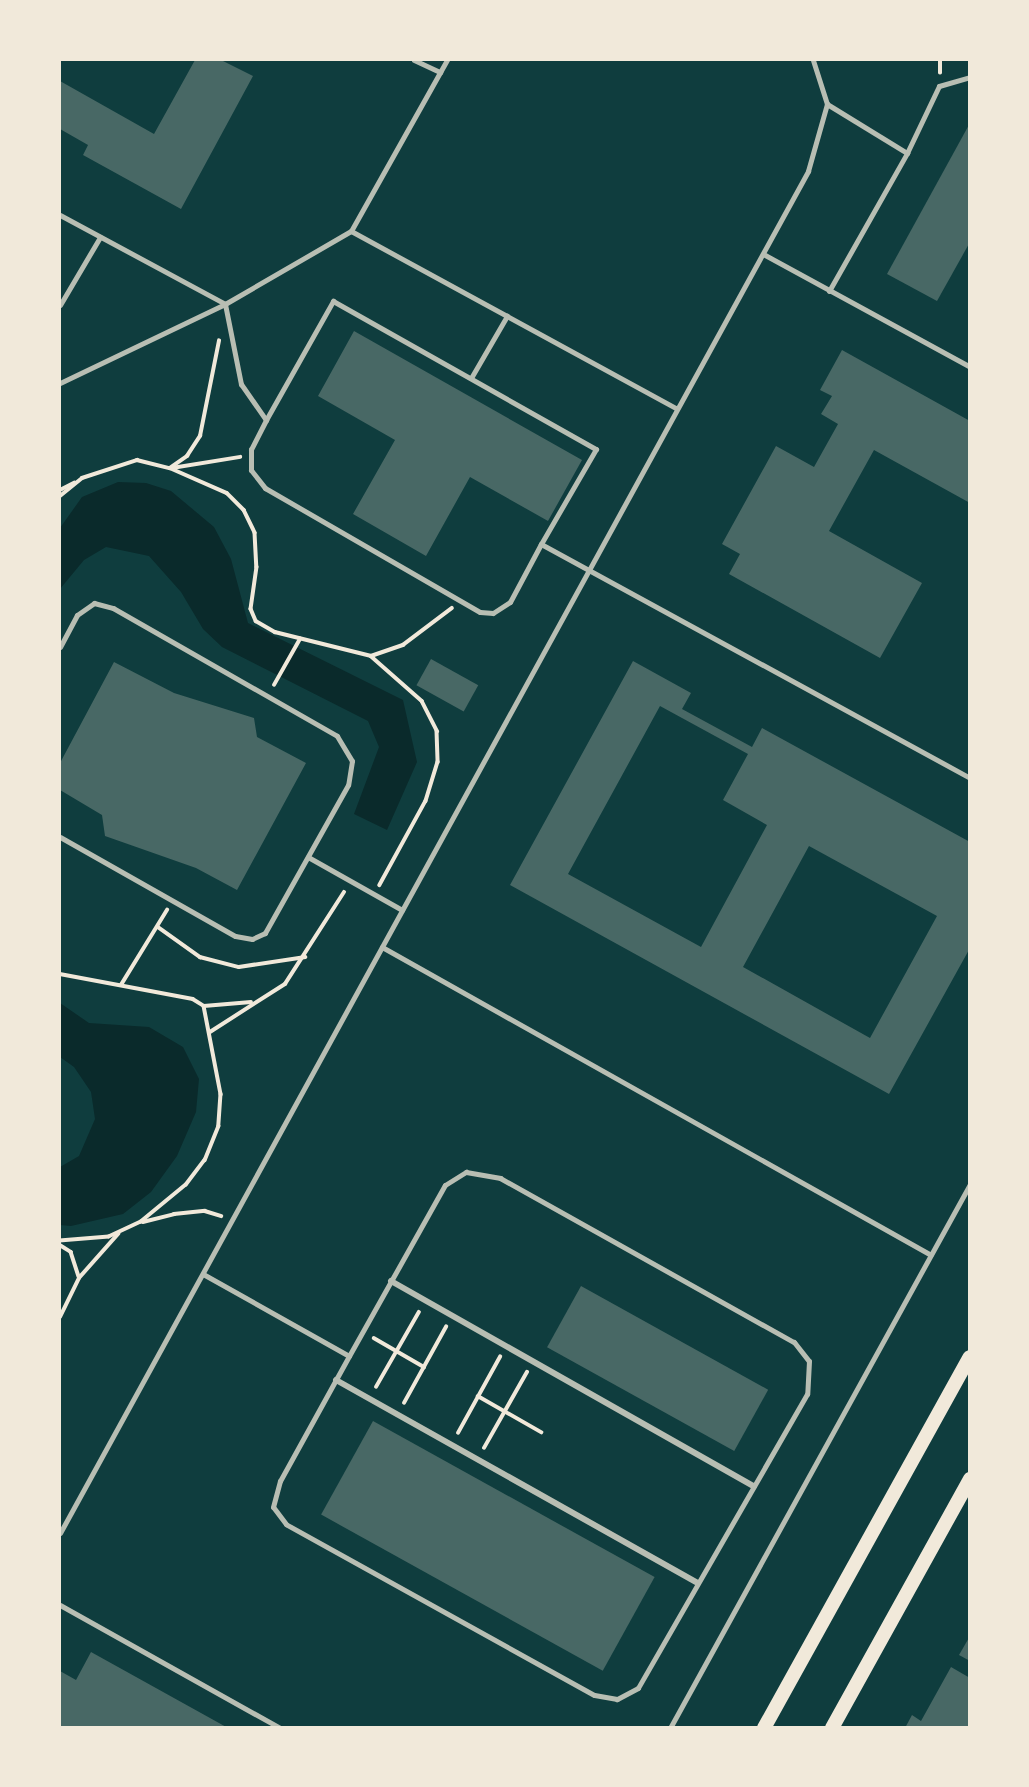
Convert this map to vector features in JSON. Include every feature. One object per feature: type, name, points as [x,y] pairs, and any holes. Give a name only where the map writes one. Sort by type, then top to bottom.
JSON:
[{"type":"main road","points":[[764,1727],[970,1357]]},
{"type":"main road","points":[[832,1727],[970,1479]]},
{"type":"street","points":[[391,1281],[754,1486]]},
{"type":"street","points":[[336,1380],[698,1583]]},
{"type":"lane","points":[[414,60],[440,72]]},
{"type":"lane","points":[[60,383],[225,304],[351,231],[447,60]]},
{"type":"lane","points":[[60,1533],[676,408],[765,255],[808,171],[827,104],[813,60]]},
{"type":"lane","points":[[830,291],[907,153],[939,86],[970,77]]},
{"type":"lane","points":[[827,104],[907,153]]},
{"type":"lane","points":[[60,215],[225,304],[242,384],[265,420]]},
{"type":"lane","points":[[351,231],[676,408]]},
{"type":"lane","points":[[60,305],[100,237]]},
{"type":"lane","points":[[765,255],[970,368]]},
{"type":"lane","points":[[333,301],[596,449],[510,602],[493,613],[480,612],[265,488],[251,470],[251,456],[265,420],[333,301]]},
{"type":"lane","points":[[471,378],[508,316]]},
{"type":"lane","points":[[541,544],[970,778]]},
{"type":"lane","points":[[60,647],[78,615],[93,603],[113,608],[337,736],[352,761],[348,785],[308,857],[265,933],[252,939],[234,936],[60,837]]},
{"type":"lane","points":[[308,857],[402,910]]},
{"type":"lane","points":[[382,947],[930,1255]]},
{"type":"lane","points":[[466,1172],[500,1178],[782,1335],[809,1361],[807,1394],[638,1689],[617,1699],[594,1695],[286,1524],[273,1507],[280,1481],[349,1356],[445,1185],[466,1172]]},
{"type":"lane","points":[[670,1727],[970,1184]]},
{"type":"lane","points":[[203,1274],[349,1356]]},
{"type":"lane","points":[[60,1605],[280,1727]]},
{"type":"path","points":[[170,468],[187,456],[200,436],[225,304]]},
{"type":"path","points":[[170,468],[251,456]]},
{"type":"path","points":[[60,490],[82,478],[137,460],[170,468],[227,493],[244,510],[255,533],[257,566],[251,609],[256,621],[300,639],[371,656],[422,701],[437,731],[438,762],[426,801],[374,894]]},
{"type":"path","points":[[60,496],[82,478]]},
{"type":"path","points":[[371,656],[403,645],[460,601]]},
{"type":"path","points":[[277,680],[300,639]]},
{"type":"path","points":[[210,1033],[253,1002],[285,984],[305,957],[351,881]]},
{"type":"path","points":[[121,985],[172,901]]},
{"type":"path","points":[[158,927],[200,957],[239,967],[305,957]]},
{"type":"path","points":[[60,974],[193,999],[204,1006],[253,1002]]},
{"type":"path","points":[[141,1222],[186,1185],[205,1160],[219,1126],[221,1094],[204,1006]]},
{"type":"path","points":[[60,1243],[120,1231],[141,1222],[205,1212],[233,1219]]},
{"type":"path","points":[[60,1317],[79,1278],[120,1231]]},
{"type":"path","points":[[60,1243],[71,1252],[79,1278]]},
{"type":"path","points":[[370,1399],[426,1301]]},
{"type":"path","points":[[398,1414],[452,1316]]},
{"type":"path","points":[[363,1332],[424,1367]]},
{"type":"path","points":[[452,1444],[506,1346]]},
{"type":"path","points":[[478,1459],[533,1361]]},
{"type":"path","points":[[478,1396],[541,1432]]},
{"type":"water","points":[[118,482],[146,483],[171,491],[214,527],[231,559],[248,623],[403,700],[417,762],[387,830],[354,814],[379,747],[368,721],[222,647],[203,629],[181,592],[149,556],[106,547],[84,560],[60,589],[60,528],[82,497]]},
{"type":"water","points":[[60,1003],[89,1023],[149,1027],[183,1047],[199,1079],[196,1112],[177,1156],[151,1192],[123,1214],[71,1226],[60,1225],[60,1167],[79,1156],[95,1119],[91,1092],[74,1067],[60,1057]]},
{"type":"building","points":[[195,60],[221,60],[253,76],[181,209],[83,155],[88,145],[60,129],[60,81],[154,134]]},
{"type":"building","points":[[970,123],[970,242],[937,301],[887,274]]},
{"type":"building","points":[[354,331],[582,460],[548,521],[470,477],[426,556],[353,514],[395,440],[318,396]]},
{"type":"building","points":[[842,350],[970,421],[970,503],[874,450],[829,531],[922,583],[880,658],[729,574],[740,554],[722,544],[776,446],[814,467],[838,424],[821,414],[832,396],[820,390]]},
{"type":"building","points":[[431,659],[478,685],[464,711],[416,685]]},
{"type":"building","points":[[633,661],[691,693],[682,709],[752,747],[762,728],[970,842],[970,948],[889,1094],[510,885]],"holes":[[[660,706],[748,754],[723,800],[767,825],[701,947],[568,874]],[[809,846],[937,916],[870,1038],[743,967]]]},
{"type":"building","points":[[114,662],[174,693],[254,718],[257,737],[306,763],[237,890],[196,868],[105,836],[102,815],[60,790],[60,763]]},
{"type":"building","points":[[581,1286],[768,1390],[734,1451],[547,1347]]},
{"type":"building","points":[[373,1421],[655,1577],[603,1671],[321,1515]]},
{"type":"building","points":[[970,1636],[970,1661],[959,1655]]},
{"type":"building","points":[[91,1652],[228,1728],[60,1728],[60,1671],[76,1680]]},
{"type":"building","points":[[951,1667],[970,1678],[970,1728],[905,1728],[912,1715],[921,1721]]}]
